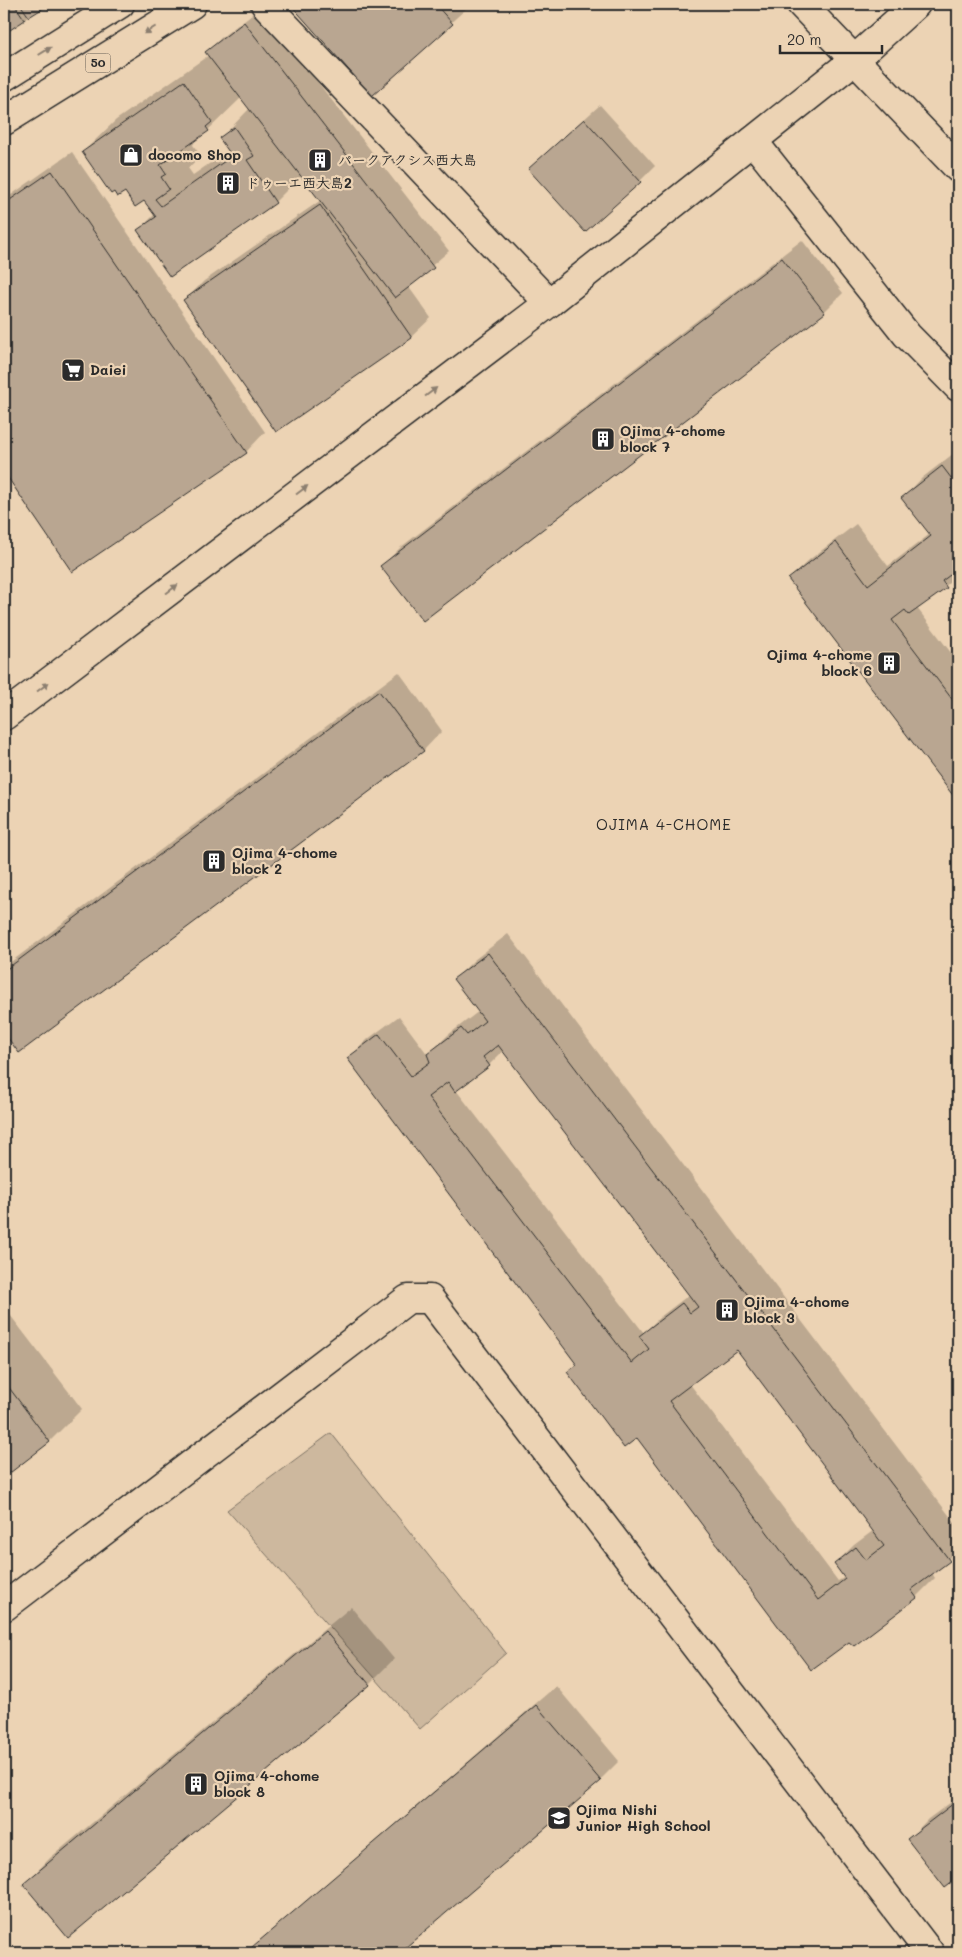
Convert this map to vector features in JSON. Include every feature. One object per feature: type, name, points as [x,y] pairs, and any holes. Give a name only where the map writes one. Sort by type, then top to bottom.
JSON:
[{"type":"street","points":[[4,77],[120,4]]},
{"type":"street","name":"50","points":[[4,121],[192,4]]},
{"type":"street","points":[[265,4],[549,303]]},
{"type":"street","points":[[801,4],[853,61],[958,168]]},
{"type":"street","points":[[4,716],[549,303],[853,61],[916,4]]},
{"type":"street","points":[[752,141],[907,336],[958,387]]},
{"type":"street","points":[[4,1607],[408,1299],[430,1300],[930,1953]]},
{"type":"shaded area","points":[[331,1433],[506,1653],[420,1729],[227,1510]]},
{"type":"building","points":[[4,4],[14,4],[25,20],[4,34]]},
{"type":"building","points":[[20,4],[50,4],[29,17]]},
{"type":"building","points":[[290,4],[435,4],[453,24],[372,96]]},
{"type":"building","name":"パークアクシス西大島","points":[[244,22],[434,268],[395,298],[205,52]]},
{"type":"building","name":"ドゥーエ西大島2","points":[[184,81],[212,122],[206,127],[209,131],[160,165],[166,174],[161,177],[169,189],[155,199],[161,206],[232,156],[219,138],[234,127],[254,156],[247,160],[276,203],[170,277],[137,230],[156,217],[144,201],[135,207],[125,192],[117,197],[114,192],[111,194],[82,152]]},
{"type":"building","points":[[584,119],[641,182],[585,232],[528,169]]},
{"type":"building","points":[[52,171],[247,453],[72,572],[4,472],[4,204]]},
{"type":"building","points":[[320,205],[412,338],[276,432],[183,300]]},
{"type":"building","name":"Ojima 4-chome block 7","points":[[782,258],[825,313],[423,621],[380,566]]},
{"type":"building","name":"Ojima 4-chome block 6","points":[[942,466],[958,487],[958,578],[954,572],[942,581],[947,588],[909,615],[905,610],[892,620],[958,707],[958,802],[788,579],[836,542],[868,585],[931,536],[901,498]]},
{"type":"building","name":"Ojima 4-chome block 2","points":[[379,691],[424,751],[19,1053],[4,1033],[4,971]]},
{"type":"building","name":"Ojima 4-chome block 3","points":[[488,953],[950,1561],[911,1590],[917,1598],[854,1646],[849,1642],[811,1670],[637,1438],[624,1448],[567,1372],[577,1365],[347,1058],[379,1034],[411,1076],[430,1062],[427,1054],[461,1028],[467,1035],[485,1021],[453,979]],"holes":[[[498,1045],[698,1307],[690,1313],[682,1303],[639,1336],[649,1349],[632,1363],[428,1097],[448,1082],[455,1092],[490,1066],[483,1057]],[[737,1350],[884,1546],[866,1560],[856,1547],[834,1564],[845,1579],[818,1600],[669,1401]]]},
{"type":"building","points":[[4,1381],[50,1442],[6,1476],[4,1473]]},
{"type":"building","name":"Ojima 4-chome block 8","points":[[325,1631],[370,1685],[68,1938],[23,1884]]},
{"type":"building","points":[[536,1705],[601,1781],[399,1953],[245,1953]]},
{"type":"building","points":[[958,1800],[958,1878],[945,1888],[907,1839]]},
{"type":"place","name":"docomo Shop","points":[[131,155]]},
{"type":"place","name":"パークアクシス西大島","points":[[320,160]]},
{"type":"place","name":"ドゥーエ西大島2","points":[[228,183]]},
{"type":"place","name":"Daiei","points":[[73,370]]},
{"type":"place","name":"Ojima 4-chome block 7","points":[[603,439]]},
{"type":"place","name":"Ojima 4-chome block 6","points":[[889,663]]},
{"type":"place","name":"Ojima 4-chome block 2","points":[[214,861]]},
{"type":"place","name":"Ojima 4-chome block 3","points":[[727,1310]]},
{"type":"place","name":"Ojima 4-chome block 8","points":[[196,1784]]},
{"type":"place","name":"Ojima Nishi Junior High School","points":[[559,1818]]},
{"type":"district","name":"OJIMA 4-CHOME","points":[[664,825]]}]
